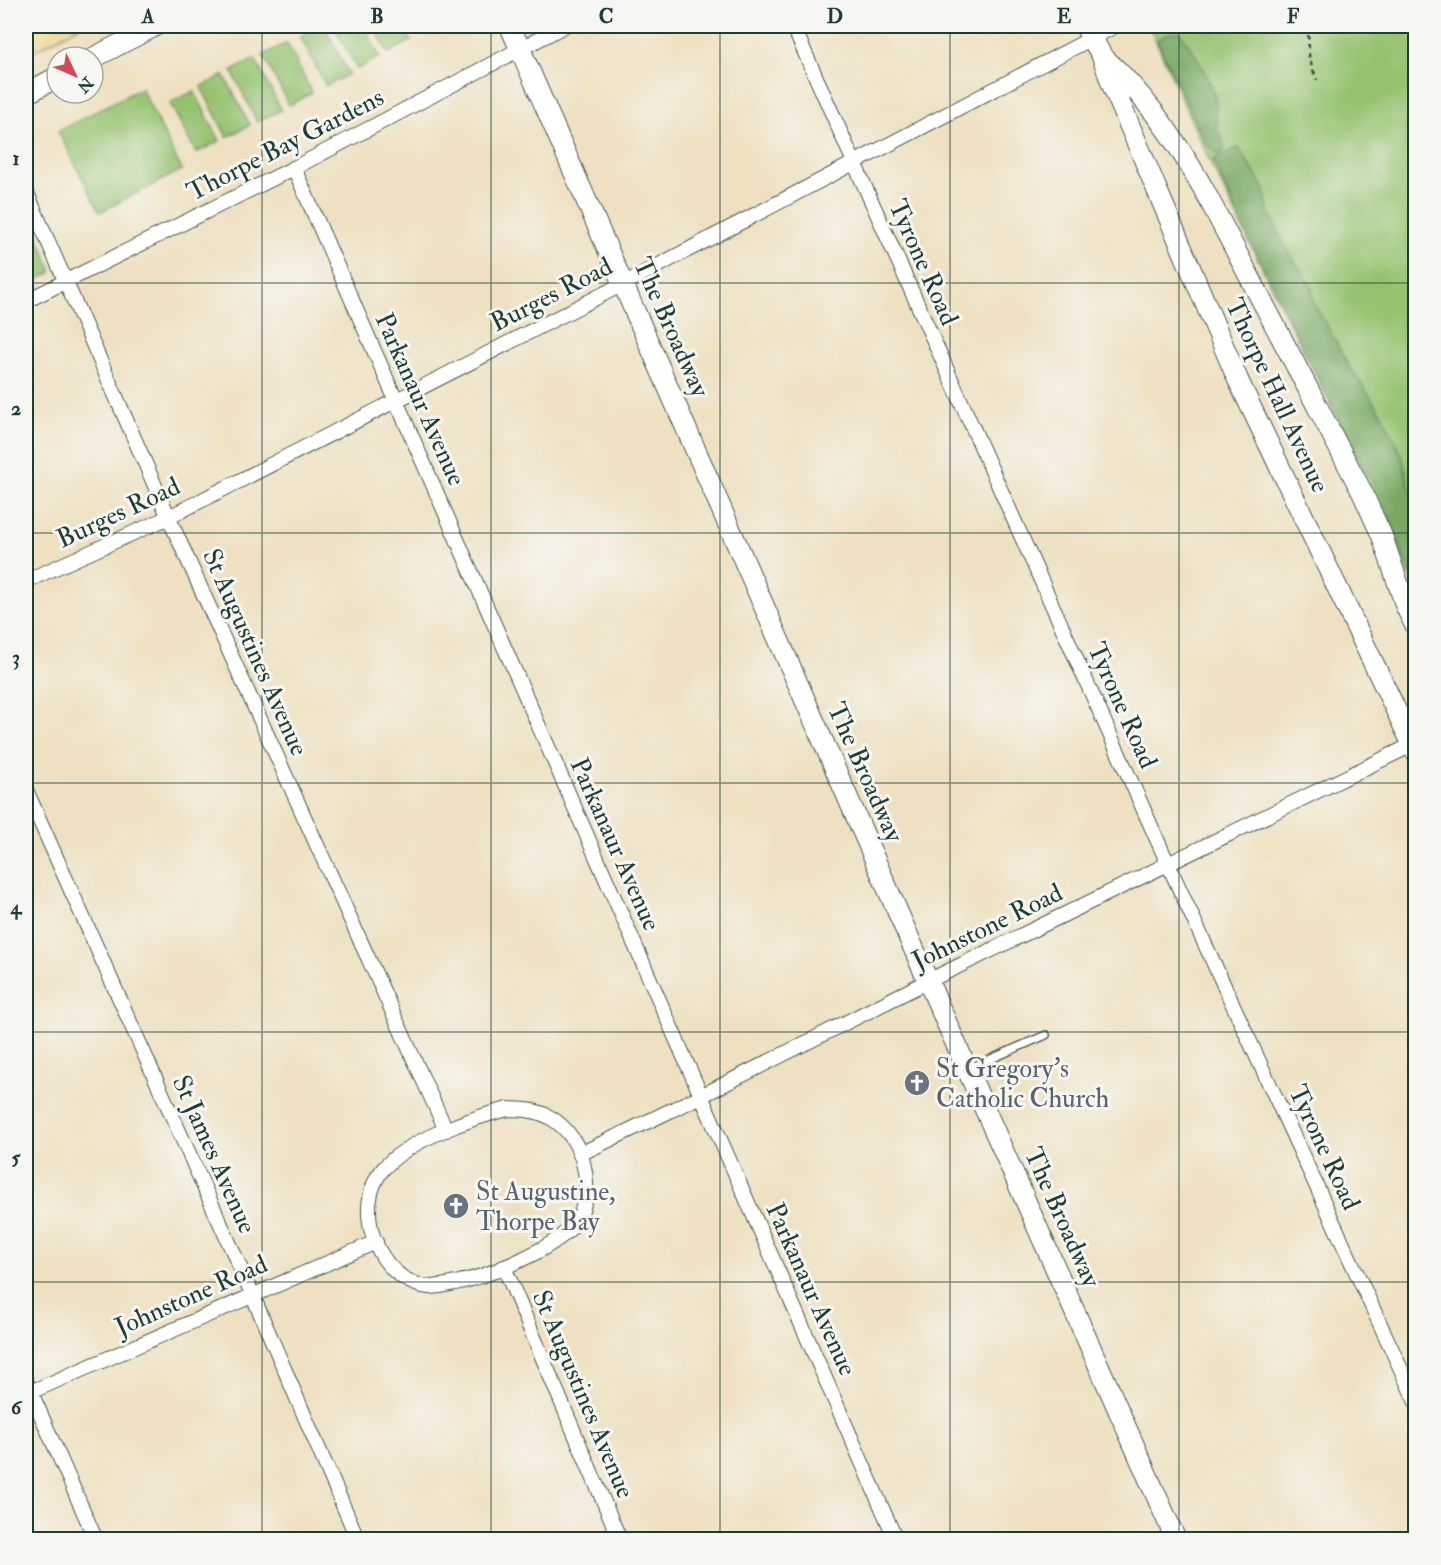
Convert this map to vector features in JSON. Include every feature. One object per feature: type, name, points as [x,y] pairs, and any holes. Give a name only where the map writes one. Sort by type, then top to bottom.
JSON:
[{"type":"street","points":[[105,52],[155,26]]},
{"type":"street","name":"The Broadway","points":[[510,26],[928,981],[1176,1539]]},
{"type":"street","name":"Thorpe Bay Gardens","points":[[26,301],[294,168],[564,26]]},
{"type":"street","name":"Tyrone Road","points":[[793,26],[1168,864],[1416,1402]]},
{"type":"street","name":"Burges Road","points":[[26,581],[169,517],[624,284],[1093,40],[1115,26]]},
{"type":"street","name":"Thorpe Hall Avenue","points":[[1093,40],[1127,78],[1184,152],[1362,492],[1383,536],[1406,607],[1416,627]]},
{"type":"street","name":"Thorpe Hall Avenue","points":[[1093,40],[1238,380],[1414,746]]},
{"type":"street","points":[[26,94],[45,84]]},
{"type":"street","name":"Parkanaur Avenue","points":[[294,168],[896,1539]]},
{"type":"street","name":"St Augustines Avenue","points":[[26,191],[64,283],[446,1130]]},
{"type":"street","name":"Johnstone Road","points":[[580,1154],[701,1096],[928,981],[1414,746]]},
{"type":"street","name":"St James Avenue","points":[[26,790],[252,1294],[358,1539]]},
{"type":"street","points":[[508,1109],[536,1111],[552,1118],[575,1142],[585,1170],[585,1197],[578,1219],[557,1238],[533,1253],[504,1267],[459,1282],[429,1287],[416,1283],[391,1267],[376,1242],[368,1213],[369,1196],[375,1181],[391,1161],[446,1130],[508,1109]]},
{"type":"street","name":"Johnstone Road","points":[[27,1389],[376,1242]]},
{"type":"street","name":"St Augustines Avenue","points":[[504,1267],[620,1539]]},
{"type":"street","points":[[27,1389],[96,1539]]},
{"type":"lane","points":[[968,1070],[1046,1035]]},
{"type":"path","points":[[1308,26],[1309,59],[1317,80]]},
{"type":"green space","points":[[319,26],[324,26],[349,74],[326,86],[300,36]]},
{"type":"green space","points":[[334,26],[364,26],[380,57],[357,69]]},
{"type":"green space","points":[[374,26],[403,26],[411,41],[388,53]]},
{"type":"green space","points":[[1157,26],[1415,26],[1415,585],[1372,489],[1210,162],[1151,30]]},
{"type":"green space","points":[[1179,32],[1201,65],[1214,95],[1218,132],[1225,148],[1218,155],[1206,144],[1157,40],[1169,33]]},
{"type":"green space","points":[[287,43],[312,93],[289,105],[263,55]]},
{"type":"green space","points":[[255,59],[281,110],[257,122],[232,71]]},
{"type":"green space","points":[[224,75],[250,125],[227,137],[201,87]]},
{"type":"green space","points":[[141,88],[182,170],[100,212],[58,131]]},
{"type":"green space","points":[[194,91],[220,141],[196,153],[170,103]]},
{"type":"green space","points":[[1238,147],[1265,190],[1267,208],[1288,251],[1312,287],[1313,301],[1349,366],[1383,416],[1402,456],[1415,509],[1415,592],[1394,527],[1379,492],[1352,446],[1247,237],[1213,160]]},
{"type":"green space","points":[[26,209],[51,268],[51,273],[26,285]]},
{"type":"sand","points":[[26,26],[81,26],[26,55]]},
{"type":"place","name":"St Gregory's Catholic Church","points":[[917,1083]]},
{"type":"place","name":"St Augustine, Thorpe Bay","points":[[456,1206]]}]
